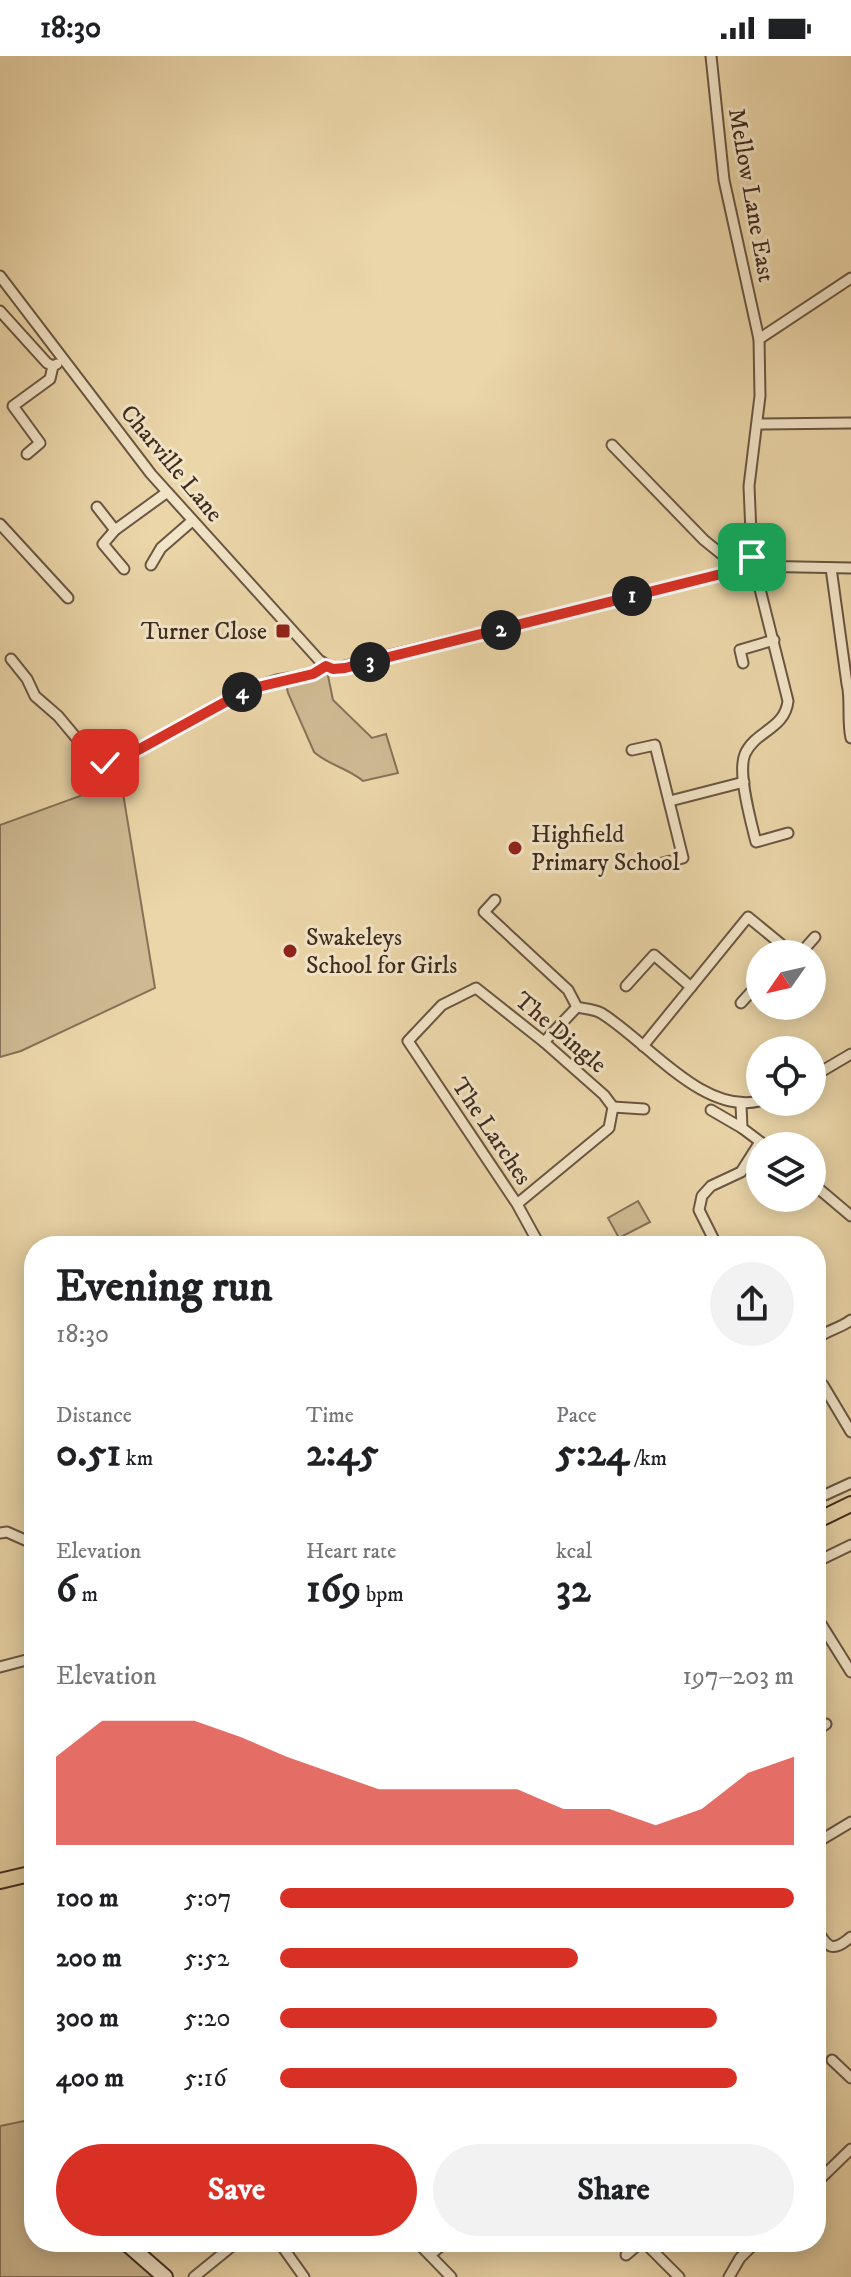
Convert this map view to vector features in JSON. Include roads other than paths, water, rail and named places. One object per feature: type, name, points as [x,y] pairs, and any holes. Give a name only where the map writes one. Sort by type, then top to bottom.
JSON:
[{"type":"main road","points":[[826,1516],[851,1504]]},
{"type":"main road","points":[[0,1881],[24,1875]]},
{"type":"street","name":"Mellow Lane East","points":[[711,56],[724,180],[759,339],[760,384],[749,486],[753,566],[788,693],[788,707],[778,724],[747,750],[742,764],[744,782]]},
{"type":"street","name":"Charville Lane","points":[[0,276],[166,493],[326,666]]},
{"type":"street","points":[[759,339],[851,278]]},
{"type":"street","points":[[0,311],[53,366]]},
{"type":"street","points":[[27,454],[40,443],[13,406],[50,379],[53,366],[63,360]]},
{"type":"street","points":[[757,424],[851,423]]},
{"type":"street","points":[[612,445],[704,540],[725,557],[732,571]]},
{"type":"street","points":[[124,569],[103,544],[115,530],[166,493]]},
{"type":"street","points":[[97,507],[115,530]]},
{"type":"street","points":[[151,565],[161,548],[192,521]]},
{"type":"street","points":[[0,524],[68,598]]},
{"type":"street","points":[[11,659],[39,700],[53,711],[89,753],[105,763],[127,756],[249,689],[313,674],[326,666],[345,668],[753,566],[851,568]]},
{"type":"street","points":[[831,568],[850,691],[851,738]]},
{"type":"street","points":[[743,663],[740,650],[774,640]]},
{"type":"street","points":[[632,750],[655,745],[683,858],[654,865]]},
{"type":"street","points":[[670,801],[744,782],[756,842],[788,833]]},
{"type":"street","points":[[495,900],[484,912],[568,990],[577,1007]]},
{"type":"street","points":[[643,1046],[748,917],[776,940]]},
{"type":"street","points":[[812,940],[815,937]]},
{"type":"street","points":[[626,986],[654,955],[691,987]]},
{"type":"street","name":"The Dingle","points":[[408,1041],[442,1005],[476,988],[544,1042],[604,1095],[613,1107],[609,1128],[517,1204]]},
{"type":"street","points":[[741,1003],[746,997]]},
{"type":"street","points":[[544,1042],[577,1007]]},
{"type":"street","points":[[577,1007],[598,1011],[700,1089],[746,1103]]},
{"type":"street","name":"The Larches","points":[[408,1041],[517,1204],[535,1236]]},
{"type":"street","points":[[826,1069],[851,1054]]},
{"type":"street","points":[[741,1104],[742,1128]]},
{"type":"street","points":[[613,1107],[644,1109]]},
{"type":"street","points":[[711,1110],[747,1132]]},
{"type":"street","points":[[712,1236],[699,1210],[702,1196],[711,1186],[741,1172],[746,1166]]},
{"type":"street","points":[[826,1194],[850,1214]]},
{"type":"street","points":[[826,1331],[840,1328],[851,1320]]},
{"type":"street","points":[[826,1390],[851,1432]]},
{"type":"street","points":[[826,1494],[851,1483]]},
{"type":"street","points":[[0,1533],[7,1532],[24,1540]]},
{"type":"street","points":[[826,1557],[851,1545]]},
{"type":"street","points":[[826,1632],[851,1672]]},
{"type":"street","points":[[0,1667],[24,1661]]},
{"type":"street","points":[[826,1837],[851,1822]]},
{"type":"street","points":[[826,1944],[840,1947],[851,1937]]},
{"type":"street","points":[[832,2060],[851,2078]]},
{"type":"street","points":[[826,2173],[851,2149]]},
{"type":"street","points":[[136,2252],[165,2277]]},
{"type":"street","points":[[194,2277],[225,2252]]},
{"type":"street","points":[[286,2252],[304,2277]]},
{"type":"street","points":[[427,2252],[451,2277]]},
{"type":"street","points":[[430,2255],[434,2252]]},
{"type":"street","points":[[626,2255],[630,2252]]},
{"type":"street","points":[[653,2252],[679,2277]]},
{"type":"street","points":[[729,2277],[746,2252]]},
{"type":"place","name":"Turner Close","points":[[283,631]]},
{"type":"place","name":"Highfield Primary School","points":[[515,848]]},
{"type":"place","name":"Swakeleys School for Girls","points":[[290,951]]}]
